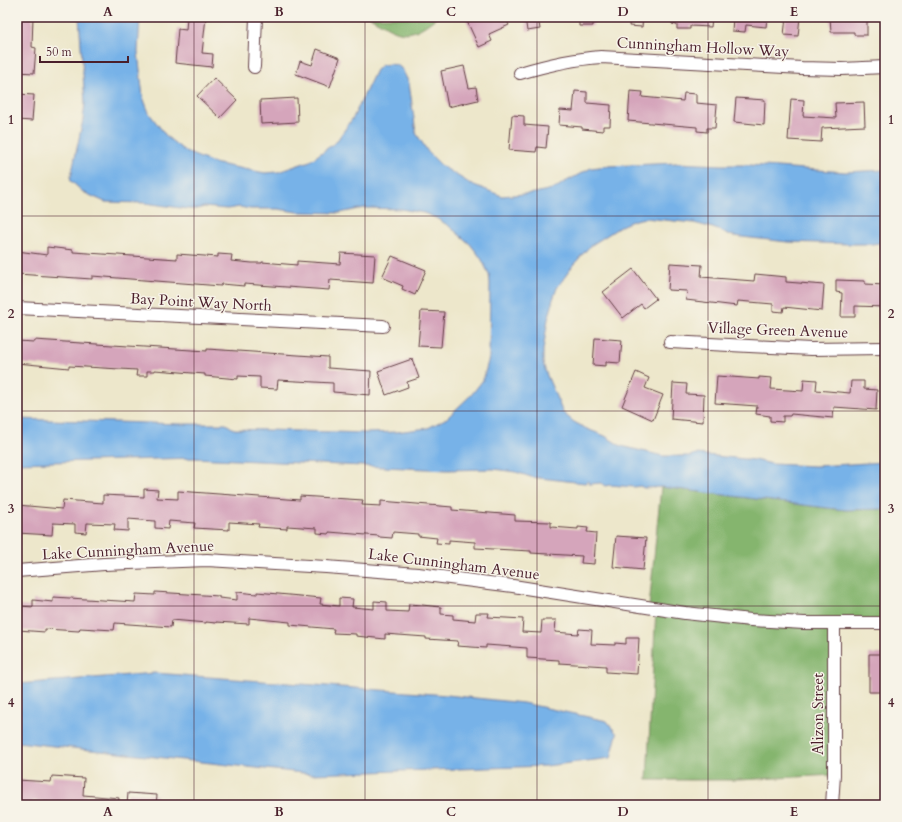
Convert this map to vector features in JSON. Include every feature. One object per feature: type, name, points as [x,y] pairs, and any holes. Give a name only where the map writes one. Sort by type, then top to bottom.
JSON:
[{"type":"street","points":[[254,66],[256,17]]},
{"type":"street","name":"Cunningham Hollow Way","points":[[520,73],[557,62],[600,57],[802,68],[842,69],[885,67]]},
{"type":"street","name":"Bay Point Way North","points":[[17,308],[383,326]]},
{"type":"street","name":"Village Green Avenue","points":[[670,342],[811,349],[885,348]]},
{"type":"street","name":"Lake Cunningham Avenue","points":[[17,571],[104,564],[207,560],[326,567],[418,574],[513,586],[685,613],[751,620],[834,624],[885,623]]},
{"type":"street","name":"Alizon Street","points":[[832,805],[834,767],[834,624]]},
{"type":"green space","points":[[370,17],[437,17],[419,30],[404,33],[389,28]]},
{"type":"green space","points":[[661,487],[846,510],[885,509],[885,623],[835,624],[834,775],[738,780],[647,780],[656,609],[649,607]]},
{"type":"water","points":[[79,17],[140,17],[138,52],[143,97],[149,113],[167,137],[186,152],[213,163],[265,173],[278,172],[310,161],[336,142],[353,118],[376,70],[382,65],[390,64],[397,65],[402,69],[409,83],[416,133],[428,152],[442,166],[469,183],[502,196],[535,193],[556,188],[591,168],[608,166],[677,163],[750,165],[845,172],[885,170],[885,242],[872,244],[850,244],[788,242],[733,236],[713,228],[694,223],[645,218],[623,225],[590,246],[574,264],[557,288],[548,319],[543,350],[543,363],[563,413],[574,422],[605,436],[621,446],[663,456],[690,456],[696,454],[754,460],[772,464],[815,466],[885,462],[885,509],[846,510],[661,487],[644,488],[640,486],[605,486],[601,483],[589,484],[588,481],[585,483],[531,477],[516,472],[493,469],[447,470],[194,458],[17,463],[17,419],[226,424],[234,429],[367,433],[396,432],[428,428],[447,418],[472,394],[483,380],[489,358],[489,274],[481,258],[470,244],[449,226],[424,213],[401,209],[364,208],[340,213],[297,212],[278,209],[250,209],[240,207],[227,209],[204,207],[188,209],[145,203],[105,202],[83,192],[70,180],[83,120],[85,103]]},
{"type":"water","points":[[155,673],[447,695],[523,703],[607,721],[617,734],[611,758],[546,766],[312,774],[17,742],[17,684]]},
{"type":"building","points":[[17,17],[33,17],[32,47],[36,48],[34,73],[17,72]]},
{"type":"building","points":[[187,17],[206,17],[202,53],[213,54],[212,67],[175,63],[178,29],[186,30]]},
{"type":"building","points":[[465,17],[505,17],[509,25],[489,34],[492,41],[479,47]]},
{"type":"building","points":[[525,17],[538,17],[540,29],[527,31]]},
{"type":"building","points":[[579,17],[593,17],[593,26],[579,26]]},
{"type":"building","points":[[630,17],[643,17],[642,27],[629,26]]},
{"type":"building","points":[[672,17],[712,17],[711,27],[690,26],[690,29],[677,29],[677,25],[672,24]]},
{"type":"building","points":[[733,17],[767,17],[766,27],[746,25],[745,32],[732,31]]},
{"type":"building","points":[[786,17],[800,17],[798,36],[784,35]]},
{"type":"building","points":[[830,17],[867,17],[867,35],[854,35],[854,32],[831,32]]},
{"type":"building","points":[[317,49],[340,58],[330,87],[296,74],[300,61],[312,65]]},
{"type":"building","points":[[464,66],[469,88],[476,87],[478,100],[448,107],[441,71]]},
{"type":"building","points":[[214,78],[237,100],[220,118],[197,96]]},
{"type":"building","points":[[575,91],[587,92],[587,103],[611,105],[610,126],[603,126],[603,131],[559,125],[560,110],[573,111]]},
{"type":"building","points":[[630,91],[643,92],[642,97],[683,101],[684,93],[696,94],[696,103],[717,105],[715,128],[707,128],[707,132],[697,131],[697,127],[628,121]]},
{"type":"building","points":[[17,94],[34,95],[32,121],[17,120]]},
{"type":"building","points":[[297,98],[298,122],[261,124],[260,100]]},
{"type":"building","points":[[736,98],[765,100],[764,125],[734,122]]},
{"type":"building","points":[[791,99],[804,100],[803,116],[836,118],[835,103],[864,102],[865,126],[822,128],[821,142],[788,140]]},
{"type":"building","points":[[512,115],[524,116],[524,125],[548,127],[546,148],[537,147],[536,152],[509,150]]},
{"type":"building","points":[[47,247],[73,250],[73,252],[177,259],[177,254],[218,257],[218,254],[232,255],[231,261],[297,265],[297,261],[340,264],[341,253],[375,255],[373,283],[330,280],[329,290],[244,284],[244,286],[222,284],[221,286],[92,276],[92,279],[17,274],[17,251],[47,255]]},
{"type":"building","points":[[392,256],[426,270],[415,295],[402,289],[403,286],[382,277]]},
{"type":"building","points":[[670,263],[702,265],[701,277],[754,281],[755,274],[786,277],[786,282],[824,285],[822,311],[784,307],[783,312],[773,311],[773,304],[738,301],[737,306],[686,300],[687,291],[668,290]]},
{"type":"building","points":[[633,269],[656,299],[644,308],[641,304],[623,318],[603,292]]},
{"type":"building","points":[[836,280],[865,281],[865,284],[885,285],[885,307],[855,306],[855,317],[841,317],[842,293],[836,292]]},
{"type":"building","points":[[421,311],[444,312],[441,347],[418,346]]},
{"type":"building","points":[[595,338],[622,340],[620,363],[606,362],[606,366],[593,365]]},
{"type":"building","points":[[34,340],[328,357],[328,368],[371,371],[370,395],[333,392],[333,383],[278,380],[277,389],[260,388],[260,377],[238,376],[238,379],[205,376],[205,374],[155,370],[147,371],[147,376],[136,376],[137,370],[69,366],[69,368],[17,363],[17,341],[34,342]]},
{"type":"building","points":[[412,359],[419,378],[407,382],[408,387],[386,395],[378,371]]},
{"type":"building","points":[[636,372],[649,378],[645,388],[663,395],[653,420],[622,406]]},
{"type":"building","points":[[717,376],[759,379],[759,377],[772,378],[771,389],[803,391],[804,379],[817,380],[816,390],[850,393],[851,381],[864,381],[864,389],[877,390],[876,410],[834,407],[833,418],[791,414],[790,416],[783,416],[783,422],[770,421],[770,416],[756,414],[757,406],[715,403]]},
{"type":"building","points":[[673,383],[687,384],[686,394],[704,395],[703,422],[671,419]]},
{"type":"building","points":[[144,489],[158,490],[157,498],[178,499],[178,491],[300,500],[300,496],[363,500],[362,505],[381,506],[381,501],[452,507],[452,510],[515,515],[515,521],[551,522],[551,527],[578,529],[578,527],[588,528],[587,532],[596,533],[594,564],[581,563],[582,556],[475,548],[475,542],[449,540],[449,544],[436,543],[437,538],[418,536],[418,534],[393,532],[392,538],[329,532],[329,534],[317,533],[317,528],[287,526],[287,529],[258,527],[259,524],[229,522],[229,530],[194,528],[195,523],[169,521],[168,529],[155,528],[155,521],[128,519],[128,531],[114,530],[115,524],[87,523],[86,533],[75,532],[75,524],[53,523],[52,535],[17,533],[17,505],[62,509],[63,500],[103,503],[103,495],[144,497]]},
{"type":"building","points":[[616,536],[646,538],[643,570],[613,567]]},
{"type":"building","points":[[155,592],[219,596],[219,598],[237,600],[237,592],[257,594],[257,592],[321,598],[320,604],[339,606],[339,598],[353,599],[352,607],[374,609],[374,601],[387,602],[387,611],[408,612],[409,604],[441,607],[441,614],[453,615],[453,619],[475,621],[476,613],[489,613],[488,617],[523,619],[522,632],[541,633],[542,620],[556,620],[555,632],[578,634],[579,629],[592,630],[591,644],[626,644],[626,638],[639,638],[637,674],[606,672],[606,666],[559,663],[559,660],[527,658],[527,648],[486,645],[486,648],[457,646],[458,641],[385,634],[385,639],[356,636],[356,634],[333,633],[334,629],[290,625],[290,622],[249,618],[249,624],[216,622],[206,623],[172,620],[171,627],[115,623],[114,630],[80,628],[79,631],[45,629],[45,632],[18,630],[20,606],[33,607],[33,600],[53,602],[53,597],[135,602],[136,594],[155,595]]},
{"type":"building","points":[[869,654],[883,654],[883,658],[885,658],[885,692],[869,692]]},
{"type":"building","points":[[52,776],[84,778],[83,795],[119,798],[118,805],[69,805],[33,801],[33,805],[17,805],[17,780],[51,782]]},
{"type":"building","points":[[128,793],[157,795],[156,805],[127,805]]}]
